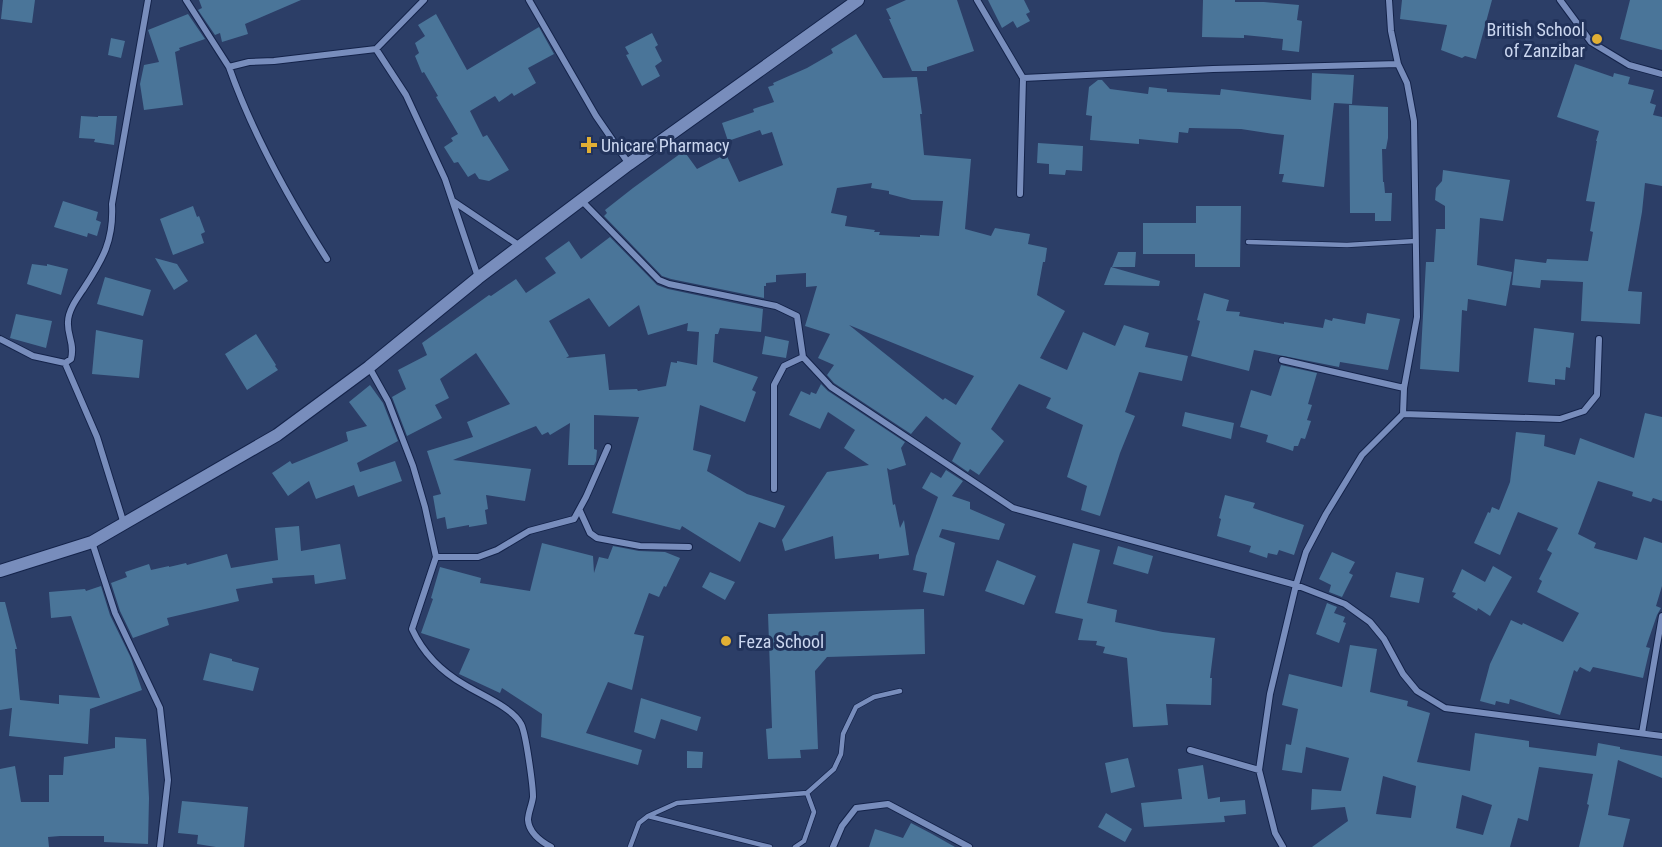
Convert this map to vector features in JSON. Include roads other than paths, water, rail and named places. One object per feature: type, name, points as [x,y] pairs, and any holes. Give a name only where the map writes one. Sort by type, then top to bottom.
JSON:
[{"type":"main road","points":[[0,571],[92,542],[277,435],[369,367],[478,278],[629,164],[858,0]]},
{"type":"street","points":[[0,339],[33,356],[65,363],[72,359],[74,348],[68,321],[75,302],[100,263],[110,240],[113,223],[112,204],[148,0]]},
{"type":"street","points":[[186,0],[229,67],[255,131],[289,200],[327,259]]},
{"type":"street","points":[[229,67],[249,62],[376,49],[424,0]]},
{"type":"street","points":[[529,0],[596,116],[629,164]]},
{"type":"street","points":[[977,0],[1023,78],[1020,194]]},
{"type":"street","points":[[1283,847],[1275,833],[1259,770],[1270,694],[1296,585],[1306,552],[1362,455],[1403,414],[1404,388],[1417,317],[1414,121],[1407,83],[1398,64],[1391,31],[1389,0]]},
{"type":"street","points":[[1560,0],[1591,42],[1629,65],[1662,75]]},
{"type":"street","points":[[376,49],[406,95],[445,179],[478,278]]},
{"type":"street","points":[[1023,78],[1214,69],[1398,64]]},
{"type":"street","points":[[452,200],[520,246]]},
{"type":"street","points":[[581,200],[659,280],[776,306],[797,316],[803,357],[831,387],[1013,508],[1296,585],[1345,604],[1370,622],[1384,639],[1403,674],[1417,692],[1445,708],[1662,736]]},
{"type":"street","points":[[1403,414],[1560,419],[1584,411],[1597,395],[1599,339]]},
{"type":"street","points":[[774,489],[774,385],[784,366],[803,357]]},
{"type":"street","points":[[1281,360],[1404,388]]},
{"type":"street","points":[[65,363],[97,437],[124,524]]},
{"type":"street","points":[[369,367],[388,401],[413,465],[436,557],[412,629],[419,645],[435,664],[463,684],[502,706],[521,724],[529,759],[533,798],[528,821],[537,839],[550,847]]},
{"type":"street","points":[[436,557],[478,557],[497,550],[529,531],[574,519],[580,511],[608,447]]},
{"type":"street","points":[[580,511],[590,533],[597,538],[640,546],[689,546]]},
{"type":"street","points":[[92,542],[115,613],[160,708],[168,780],[160,847]]},
{"type":"street","points":[[1642,733],[1662,616]]},
{"type":"street","points":[[1190,750],[1259,770]]},
{"type":"street","points":[[833,847],[842,826],[856,808],[888,804],[969,847]]},
{"type":"lane","points":[[1248,242],[1347,245],[1416,241]]},
{"type":"lane","points":[[630,847],[639,823],[648,816],[677,803],[807,793],[834,769],[841,754],[843,734],[856,707],[874,697],[900,691]]},
{"type":"lane","points":[[795,847],[804,841],[814,812],[807,793]]},
{"type":"lane","points":[[648,816],[770,847]]},
{"type":"place","name":"British School of Zanzibar","points":[[1597,39]]},
{"type":"place","name":"Unicare Pharmacy","points":[[589,145]]},
{"type":"place","name":"Feza School","points":[[726,641]]}]
